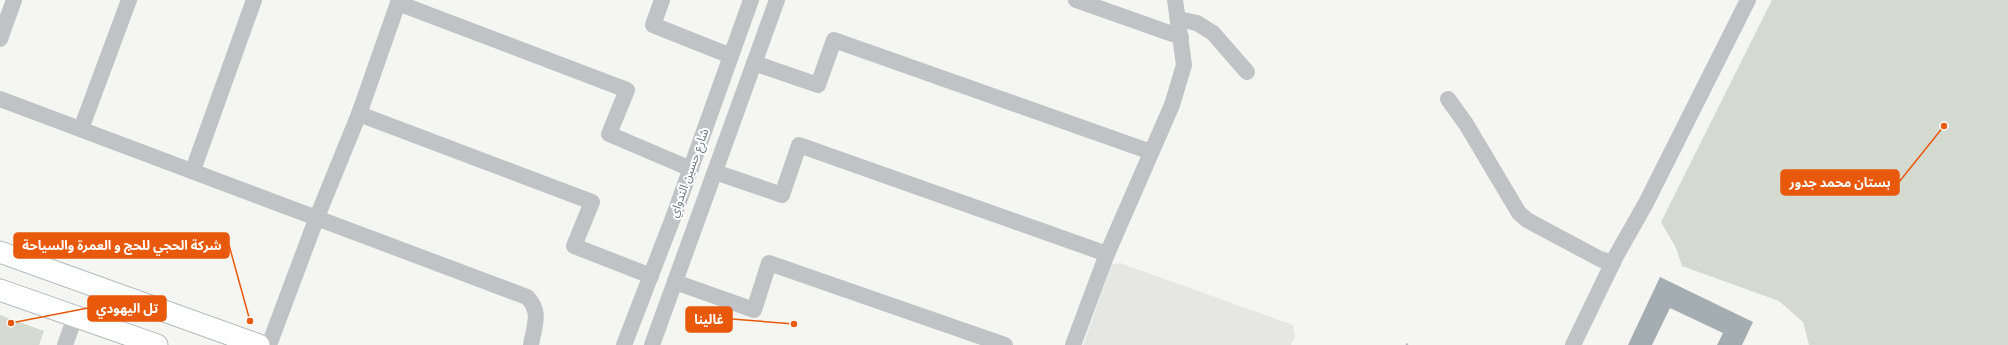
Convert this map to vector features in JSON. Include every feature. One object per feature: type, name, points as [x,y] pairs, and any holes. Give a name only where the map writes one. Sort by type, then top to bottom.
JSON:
[{"type":"main road","points":[[0,252],[259,345]]},
{"type":"main road","points":[[0,290],[157,345]]},
{"type":"street","points":[[0,39],[14,0]]},
{"type":"street","points":[[81,129],[129,0]]},
{"type":"street","points":[[193,170],[254,0]]},
{"type":"street","points":[[662,0],[653,25],[731,56]]},
{"type":"street","name":"شارع حسين الندواي","points":[[624,345],[691,169],[751,0]]},
{"type":"street","name":"شارع حسين الندواي","points":[[652,345],[776,0]]},
{"type":"street","points":[[1076,0],[1181,37]]},
{"type":"street","points":[[1073,345],[1108,254],[1172,105],[1184,65],[1175,0]]},
{"type":"street","points":[[1573,345],[1614,259],[1646,203],[1748,0]]},
{"type":"street","points":[[269,345],[317,217],[359,114],[399,1],[626,90],[609,134],[691,169]]},
{"type":"street","points":[[1178,19],[1197,23],[1213,33],[1246,72]]},
{"type":"street","points":[[754,62],[818,85],[834,40],[1151,152]]},
{"type":"street","points":[[0,99],[193,170],[527,297],[534,304],[536,314],[531,345]]},
{"type":"street","points":[[1448,99],[1466,124],[1519,213],[1527,220],[1600,259],[1614,259]]},
{"type":"street","points":[[359,114],[592,202],[574,246],[651,276]]},
{"type":"street","points":[[715,172],[782,195],[799,145],[1108,254]]},
{"type":"street","points":[[675,282],[754,310],[769,263],[1005,345]]},
{"type":"street","points":[[65,345],[75,316]]},
{"type":"shaded area","points":[[1772,0],[2008,0],[2008,345],[1809,345],[1803,322],[1779,301],[1682,266],[1676,248],[1661,222]]},
{"type":"shaded area","points":[[1120,263],[1293,325],[1295,337],[1291,345],[1083,345],[1112,265]]},
{"type":"shaded area","points":[[0,315],[44,331],[39,345],[0,345]]},
{"type":"building","points":[[1660,277],[1753,322],[1742,345],[1717,345],[1723,333],[1670,308],[1652,345],[1628,345]]},
{"type":"place","name":"بستان محمد جدور","points":[[1944,126]]},
{"type":"place","name":"شركة الحجي للحج و العمرة والسياحة","points":[[250,321]]},
{"type":"place","name":"تل اليهودي","points":[[11,323]]},
{"type":"place","name":"غالينا","points":[[794,324]]}]
